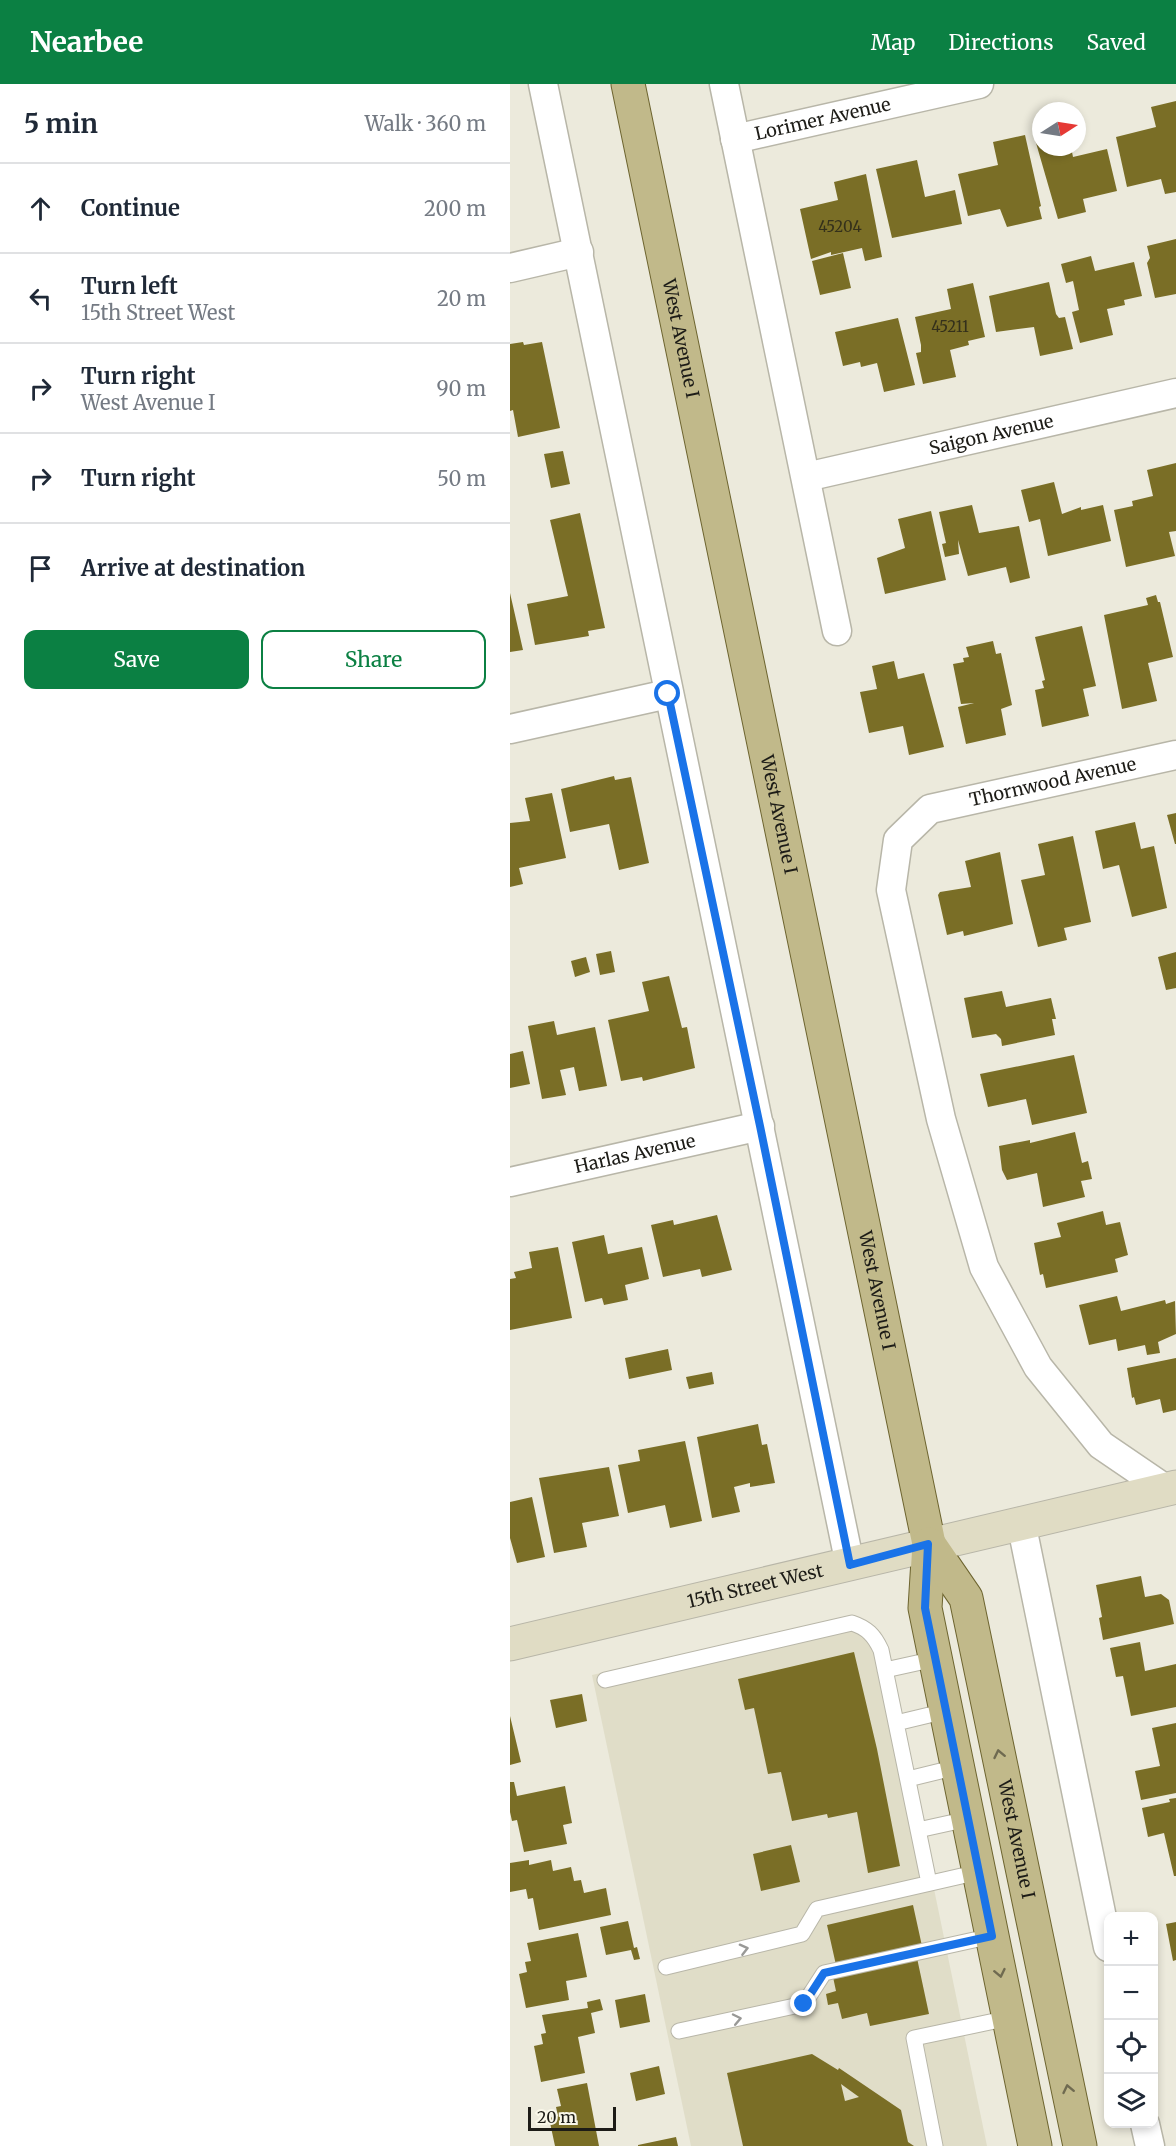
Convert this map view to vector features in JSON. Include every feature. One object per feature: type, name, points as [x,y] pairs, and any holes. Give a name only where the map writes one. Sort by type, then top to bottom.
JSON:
[{"type":"main road","name":"West Avenue I","points":[[628,84],[928,1544],[925,1608],[1035,2146]]},
{"type":"main road","name":"West Avenue I","points":[[928,1544],[966,1598],[1080,2146]]},
{"type":"street","points":[[543,84],[850,1565]]},
{"type":"street","points":[[724,84],[837,631]]},
{"type":"street","name":"Lorimer Avenue","points":[[735,140],[979,84]]},
{"type":"street","points":[[510,268],[579,252]]},
{"type":"street","name":"Saigon Avenue","points":[[806,477],[1176,393]]},
{"type":"street","points":[[510,729],[668,694]]},
{"type":"street","name":"Thornwood Avenue","points":[[1171,1488],[1101,1445],[1038,1367],[984,1267],[941,1119],[891,890],[898,840],[930,809],[1176,755]]},
{"type":"street","name":"Harlas Avenue","points":[[510,1182],[760,1126]]},
{"type":"street","name":"15th Street West","points":[[510,1644],[1171,1488]]},
{"type":"street","points":[[1020,1522],[1104,1928]]},
{"type":"street","points":[[1146,2128],[1150,2146]]},
{"type":"lane","points":[[605,1680],[852,1623],[865,1627],[881,1650],[929,1883]]},
{"type":"lane","points":[[885,1670],[935,1659]]},
{"type":"lane","points":[[896,1723],[946,1711]]},
{"type":"lane","points":[[908,1779],[957,1767]]},
{"type":"lane","points":[[918,1830],[968,1819]]},
{"type":"lane","points":[[666,1967],[802,1934],[817,1909],[978,1872]]},
{"type":"lane","points":[[680,2031],[804,2004],[824,1973],[992,1936]]},
{"type":"lane","points":[[935,2146],[914,2038],[1009,2018]]},
{"type":"shaded area","points":[[854,1617],[881,1632],[987,2146],[691,2146],[592,1675]]},
{"type":"building","points":[[1176,101],[1176,192],[1165,194],[1161,179],[1127,187],[1116,137],[1156,127],[1151,107]]},
{"type":"building","points":[[1025,135],[1042,219],[1007,227],[1000,209],[968,216],[958,174],[998,165],[993,142]]},
{"type":"building","points":[[1107,149],[1117,191],[1083,199],[1086,212],[1058,219],[1040,156],[1086,156],[1086,154]]},
{"type":"building","points":[[917,160],[925,197],[955,190],[962,224],[892,238],[876,169]]},
{"type":"building","points":[[866,174],[882,257],[865,261],[862,248],[831,255],[831,252],[811,259],[800,209],[838,200],[834,182]]},
{"type":"building","points":[[1176,239],[1176,294],[1155,298],[1147,263],[1150,258],[1147,246]]},
{"type":"building","points":[[843,253],[851,288],[820,295],[812,261]]},
{"type":"building","points":[[1091,256],[1095,271],[1134,262],[1142,296],[1124,300],[1125,305],[1107,309],[1113,335],[1080,343],[1072,312],[1079,310],[1073,281],[1066,283],[1061,264]]},
{"type":"building","points":[[1049,282],[1056,314],[1059,318],[1065,317],[1073,349],[1040,356],[1034,327],[996,332],[989,296]]},
{"type":"building","points":[[973,283],[985,337],[968,341],[969,345],[950,350],[956,377],[923,384],[916,353],[921,352],[921,345],[915,317],[951,309],[947,289]]},
{"type":"building","points":[[898,318],[915,385],[884,392],[877,363],[861,367],[860,362],[843,366],[835,332]]},
{"type":"building","points":[[523,342],[524,345],[542,342],[560,428],[518,437],[513,410],[510,411],[510,344]]},
{"type":"building","points":[[563,451],[570,484],[551,488],[544,454]]},
{"type":"building","points":[[1176,463],[1176,531],[1169,532],[1175,556],[1126,567],[1114,510],[1133,506],[1132,501],[1153,496],[1147,470]]},
{"type":"building","points":[[1054,482],[1062,514],[1081,507],[1081,510],[1103,505],[1111,541],[1048,556],[1040,519],[1029,522],[1021,490]]},
{"type":"building","points":[[972,505],[979,533],[1019,526],[1030,578],[1010,583],[1006,567],[968,576],[958,540],[959,554],[945,557],[942,544],[946,543],[939,512]]},
{"type":"building","points":[[931,511],[946,580],[885,594],[877,558],[905,548],[898,519]]},
{"type":"building","points":[[580,513],[605,628],[588,631],[589,636],[535,645],[527,604],[568,596],[550,520]]},
{"type":"building","points":[[510,593],[523,650],[510,652]]},
{"type":"building","points":[[1156,595],[1160,602],[1173,657],[1148,663],[1157,701],[1122,709],[1104,615],[1148,605],[1146,598]]},
{"type":"building","points":[[1082,626],[1096,686],[1083,689],[1089,716],[1042,727],[1035,690],[1044,688],[1042,681],[1045,680],[1035,637]]},
{"type":"building","points":[[993,641],[996,654],[1001,653],[1012,705],[1001,709],[1006,735],[966,744],[958,707],[974,703],[961,704],[953,664],[964,662],[963,658],[969,657],[966,647]]},
{"type":"building","points":[[894,661],[898,679],[924,673],[944,747],[909,755],[903,726],[869,733],[860,692],[877,689],[872,666]]},
{"type":"building","points":[[614,776],[615,780],[631,777],[649,863],[619,870],[609,824],[570,832],[561,789]]},
{"type":"building","points":[[552,793],[566,858],[519,868],[523,884],[510,887],[510,823],[530,821],[525,798]]},
{"type":"building","points":[[1176,813],[1176,844],[1175,844],[1167,815]]},
{"type":"building","points":[[1135,822],[1141,849],[1154,846],[1167,908],[1132,917],[1119,865],[1103,869],[1095,831]]},
{"type":"building","points":[[1073,836],[1091,922],[1064,928],[1067,940],[1038,947],[1021,880],[1045,875],[1038,844]]},
{"type":"building","points":[[1000,852],[1013,924],[964,936],[963,931],[947,935],[938,895],[940,892],[971,887],[965,861]]},
{"type":"building","points":[[611,951],[615,972],[600,975],[596,954]]},
{"type":"building","points":[[1176,952],[1176,988],[1166,990],[1158,957]]},
{"type":"building","points":[[586,957],[590,972],[575,977],[571,961]]},
{"type":"building","points":[[669,976],[682,1028],[687,1027],[695,1068],[643,1081],[642,1077],[621,1081],[608,1020],[649,1011],[642,982]]},
{"type":"building","points":[[1002,991],[1006,1007],[1051,998],[1056,1019],[1052,1019],[1055,1035],[1002,1046],[1001,1039],[996,1034],[972,1038],[964,998]]},
{"type":"building","points":[[554,1021],[557,1035],[595,1027],[607,1086],[579,1091],[574,1067],[560,1070],[566,1095],[542,1099],[528,1026]]},
{"type":"building","points":[[523,1051],[530,1084],[510,1088],[510,1054]]},
{"type":"building","points":[[1074,1055],[1087,1113],[1032,1125],[1026,1099],[988,1107],[980,1074]]},
{"type":"building","points":[[1075,1132],[1082,1163],[1088,1161],[1092,1179],[1081,1181],[1085,1197],[1043,1207],[1037,1173],[1007,1180],[1002,1170],[999,1146],[1030,1140],[1030,1143]]},
{"type":"building","points":[[1103,1211],[1106,1225],[1120,1222],[1128,1255],[1115,1259],[1118,1272],[1046,1288],[1043,1274],[1040,1275],[1034,1243],[1061,1237],[1057,1223]]},
{"type":"building","points":[[717,1215],[732,1270],[702,1277],[700,1269],[663,1277],[651,1225],[673,1220],[674,1225]]},
{"type":"building","points":[[604,1235],[608,1254],[642,1247],[649,1279],[625,1285],[628,1300],[604,1305],[602,1298],[585,1302],[572,1242]]},
{"type":"building","points":[[558,1247],[572,1318],[510,1330],[510,1279],[516,1278],[514,1272],[532,1268],[529,1252]]},
{"type":"building","points":[[1117,1296],[1121,1311],[1165,1300],[1166,1304],[1175,1301],[1176,1334],[1158,1342],[1160,1353],[1147,1355],[1145,1345],[1118,1351],[1116,1339],[1089,1345],[1079,1305]]},
{"type":"building","points":[[668,1349],[672,1370],[629,1379],[625,1358]]},
{"type":"building","points":[[1176,1358],[1176,1410],[1163,1413],[1160,1399],[1136,1405],[1134,1397],[1132,1398],[1127,1368]]},
{"type":"building","points":[[712,1372],[714,1384],[689,1389],[686,1377]]},
{"type":"building","points":[[758,1424],[762,1445],[767,1444],[775,1483],[750,1487],[750,1483],[734,1487],[740,1512],[712,1518],[697,1437]]},
{"type":"building","points":[[685,1441],[702,1521],[670,1528],[665,1505],[628,1513],[618,1465],[640,1461],[638,1450]]},
{"type":"building","points":[[609,1467],[619,1516],[582,1523],[587,1547],[554,1553],[539,1478]]},
{"type":"building","points":[[532,1497],[545,1557],[517,1563],[510,1538],[510,1502]]},
{"type":"building","points":[[1141,1576],[1145,1597],[1161,1594],[1169,1600],[1174,1624],[1103,1640],[1099,1618],[1102,1617],[1096,1585]]},
{"type":"building","points":[[1140,1642],[1145,1671],[1176,1664],[1176,1707],[1131,1716],[1123,1676],[1116,1677],[1110,1648]]},
{"type":"building","points":[[854,1652],[877,1749],[900,1866],[868,1873],[857,1812],[828,1818],[827,1814],[792,1821],[781,1772],[768,1774],[754,1708],[745,1710],[738,1679]]},
{"type":"building","points":[[582,1694],[587,1721],[556,1728],[550,1700]]},
{"type":"building","points":[[510,1716],[521,1762],[510,1765]]},
{"type":"building","points":[[1176,1723],[1176,1793],[1141,1800],[1135,1771],[1160,1766],[1152,1728]]},
{"type":"building","points":[[510,1782],[514,1782],[517,1796],[565,1786],[572,1823],[563,1825],[567,1844],[524,1852],[517,1820],[512,1821],[510,1812]]},
{"type":"building","points":[[1176,1798],[1176,1876],[1174,1876],[1164,1833],[1148,1837],[1142,1808],[1170,1802],[1169,1799]]},
{"type":"building","points":[[791,1845],[800,1882],[761,1891],[753,1854]]},
{"type":"building","points":[[529,1860],[529,1865],[551,1860],[553,1871],[571,1867],[574,1881],[581,1880],[584,1893],[606,1888],[611,1915],[539,1930],[533,1898],[528,1899],[526,1889],[510,1892],[510,1863]]},
{"type":"building","points":[[913,1905],[922,1946],[836,1965],[827,1925]]},
{"type":"building","points":[[628,1921],[634,1948],[637,1947],[640,1959],[634,1960],[631,1950],[606,1955],[600,1927]]},
{"type":"building","points":[[1176,1922],[1176,1960],[1173,1961],[1166,1924]]},
{"type":"building","points":[[578,1933],[587,1977],[566,1981],[569,2000],[526,2008],[519,1974],[527,1972],[525,1962],[531,1961],[527,1943]]},
{"type":"building","points":[[917,1958],[929,2014],[870,2026],[867,2013],[842,2019],[838,2003],[828,2005],[826,1994],[836,1991],[833,1977]]},
{"type":"building","points":[[645,1994],[650,2022],[620,2028],[615,2000]]},
{"type":"building","points":[[600,1999],[603,2010],[591,2013],[595,2033],[578,2037],[585,2073],[541,2082],[534,2046],[543,2044],[541,2034],[546,2033],[542,2015],[588,2008],[587,2002]]},
{"type":"building","points":[[812,2054],[838,2070],[839,2068],[901,2110],[908,2142],[914,2146],[743,2146],[727,2073]],"holes":[[[841,2084],[859,2097],[845,2101]]]},
{"type":"building","points":[[659,2066],[665,2094],[636,2101],[630,2073]]},
{"type":"building","points":[[587,2083],[599,2146],[555,2146],[549,2118],[558,2116],[556,2107],[561,2106],[557,2089]]},
{"type":"building","points":[[676,2137],[678,2146],[638,2146],[638,2145]]},
{"type":"route","points":[[668,694],[850,1565],[928,1544],[925,1608],[992,1936],[824,1973],[804,2004]]}]
